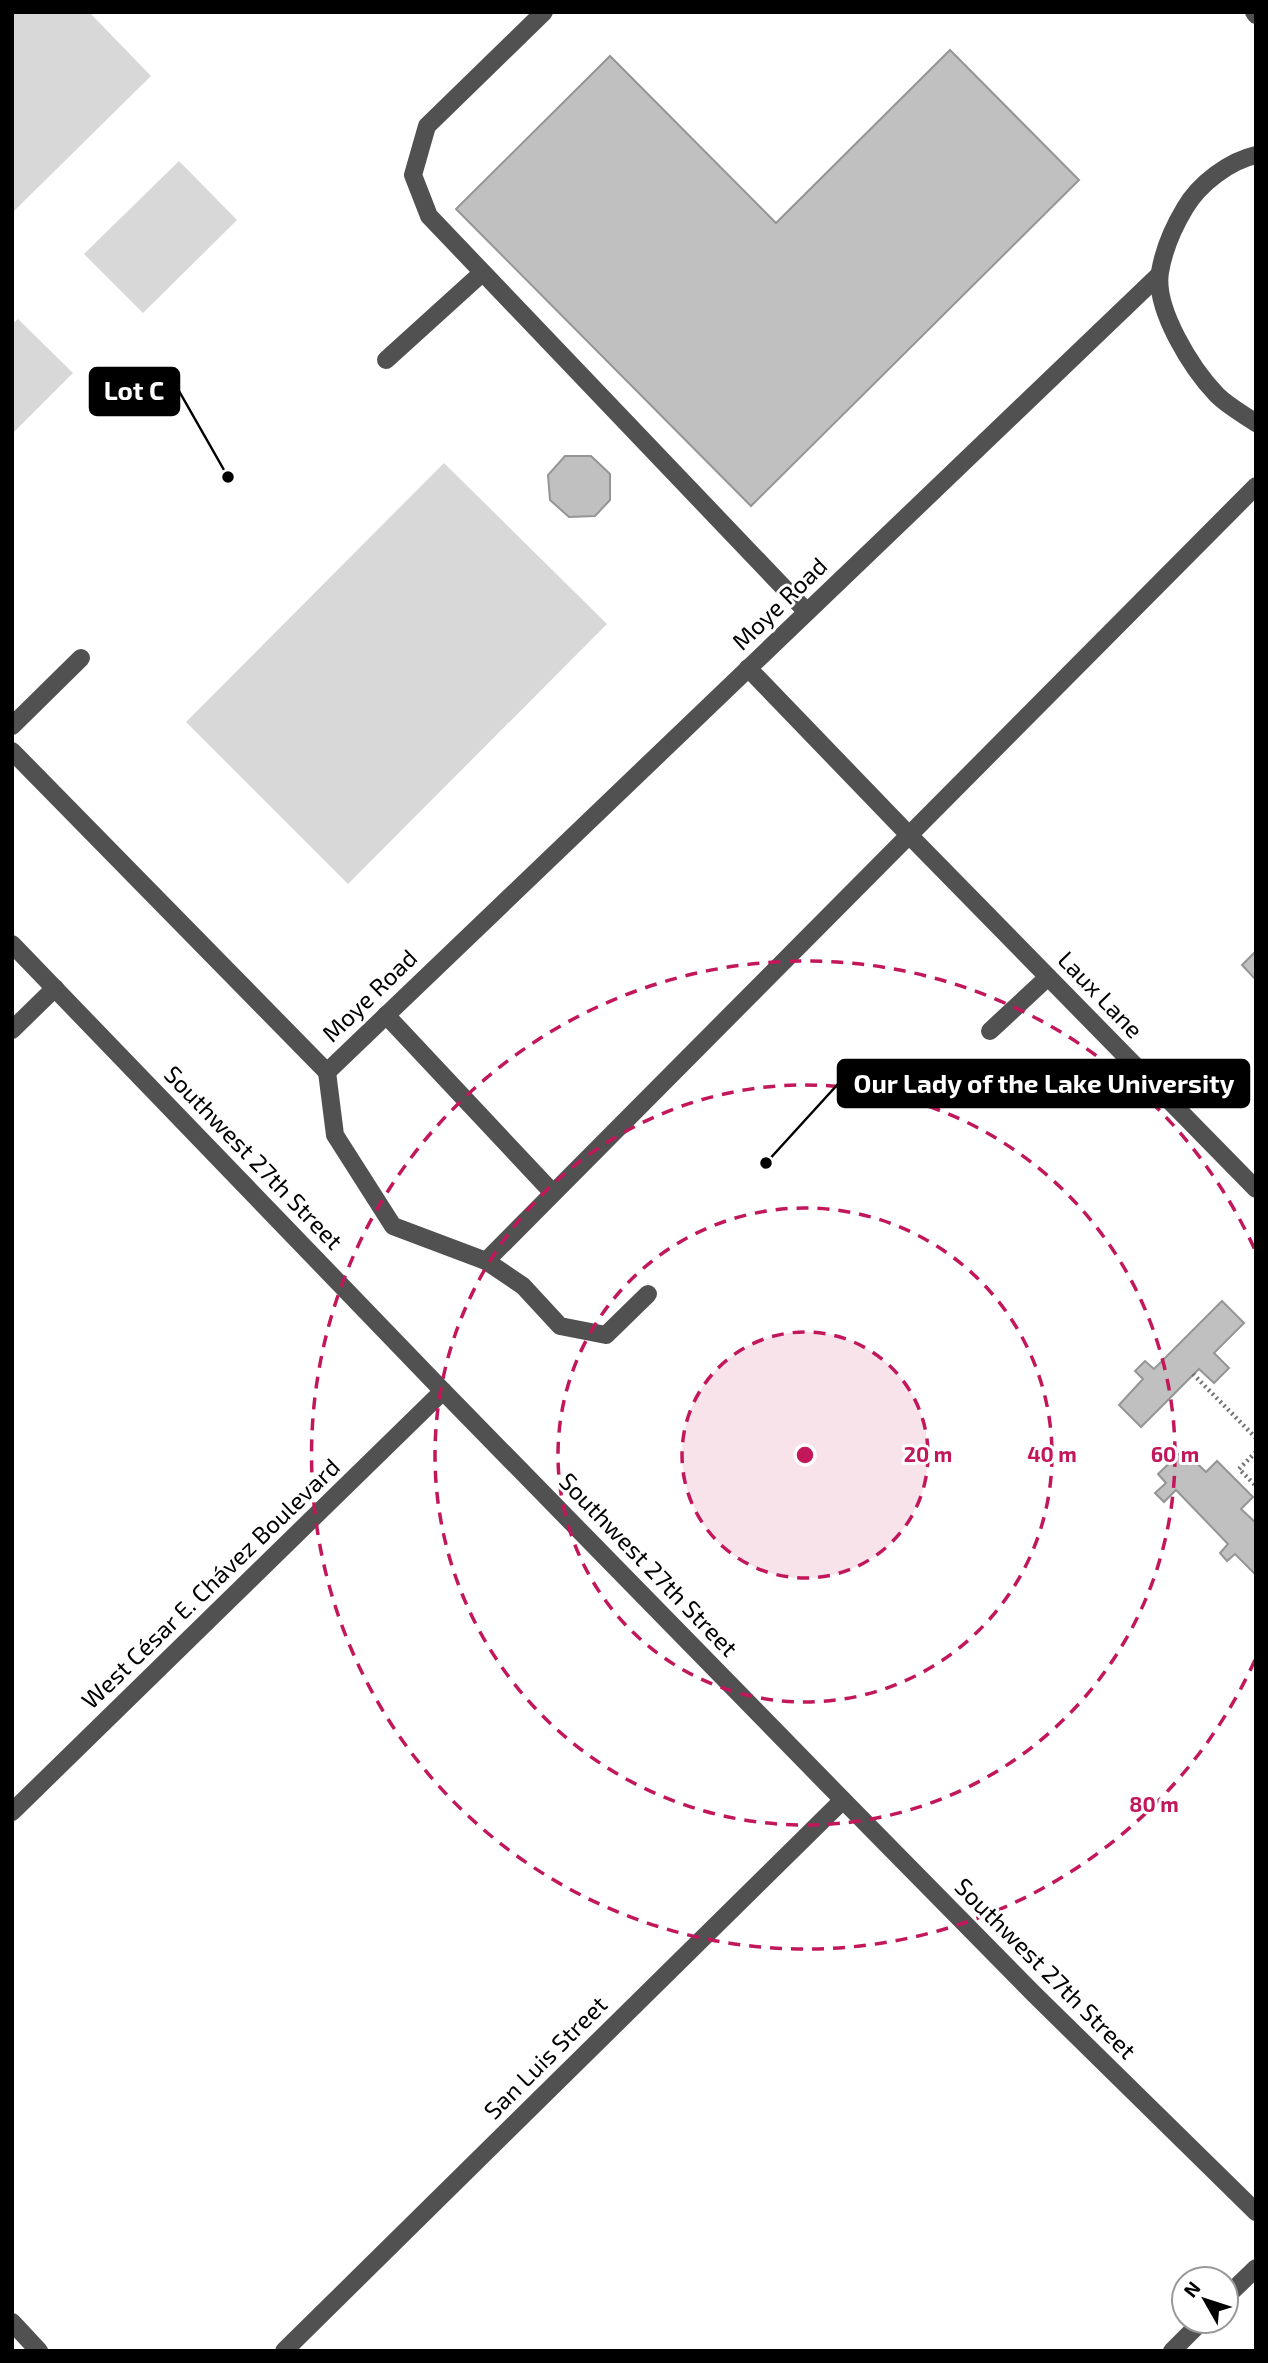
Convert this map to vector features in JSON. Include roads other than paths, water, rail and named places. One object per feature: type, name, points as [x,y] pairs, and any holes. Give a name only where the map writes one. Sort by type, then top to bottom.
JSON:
[{"type":"street","points":[[544,12],[427,126],[412,175],[429,216],[807,612]]},
{"type":"street","points":[[1256,155],[1228,165],[1191,197],[1170,233],[1159,275],[1166,314],[1184,352],[1218,396],[1256,424]]},
{"type":"street","points":[[386,360],[482,272]]},
{"type":"street","name":"Moye Road","points":[[648,1294],[606,1335],[560,1325],[523,1286],[486,1261],[393,1226],[335,1135],[327,1072],[1159,275]]},
{"type":"street","points":[[486,1261],[1256,486]]},
{"type":"street","points":[[12,726],[81,658]]},
{"type":"street","name":"Laux Lane","points":[[748,668],[1256,1189]]},
{"type":"street","points":[[12,751],[327,1072]]},
{"type":"street","name":"Southwest 27th Street","points":[[12,944],[443,1391],[843,1800],[1034,1994],[1256,2213]]},
{"type":"street","points":[[990,1031],[1048,976]]},
{"type":"street","points":[[12,1030],[55,988]]},
{"type":"street","points":[[386,1015],[553,1193]]},
{"type":"street","name":"West César E. Chávez Boulevard","points":[[12,1812],[443,1391]]},
{"type":"street","name":"San Luis Street","points":[[285,2351],[843,1800]]},
{"type":"street","points":[[1240,2283],[1256,2268]]},
{"type":"street","points":[[12,2322],[39,2351]]},
{"type":"street","points":[[1172,2351],[1188,2335]]},
{"type":"place","name":"Lot C","points":[[228,477]]},
{"type":"place","name":"Our Lady of the Lake University","points":[[766,1163]]}]
